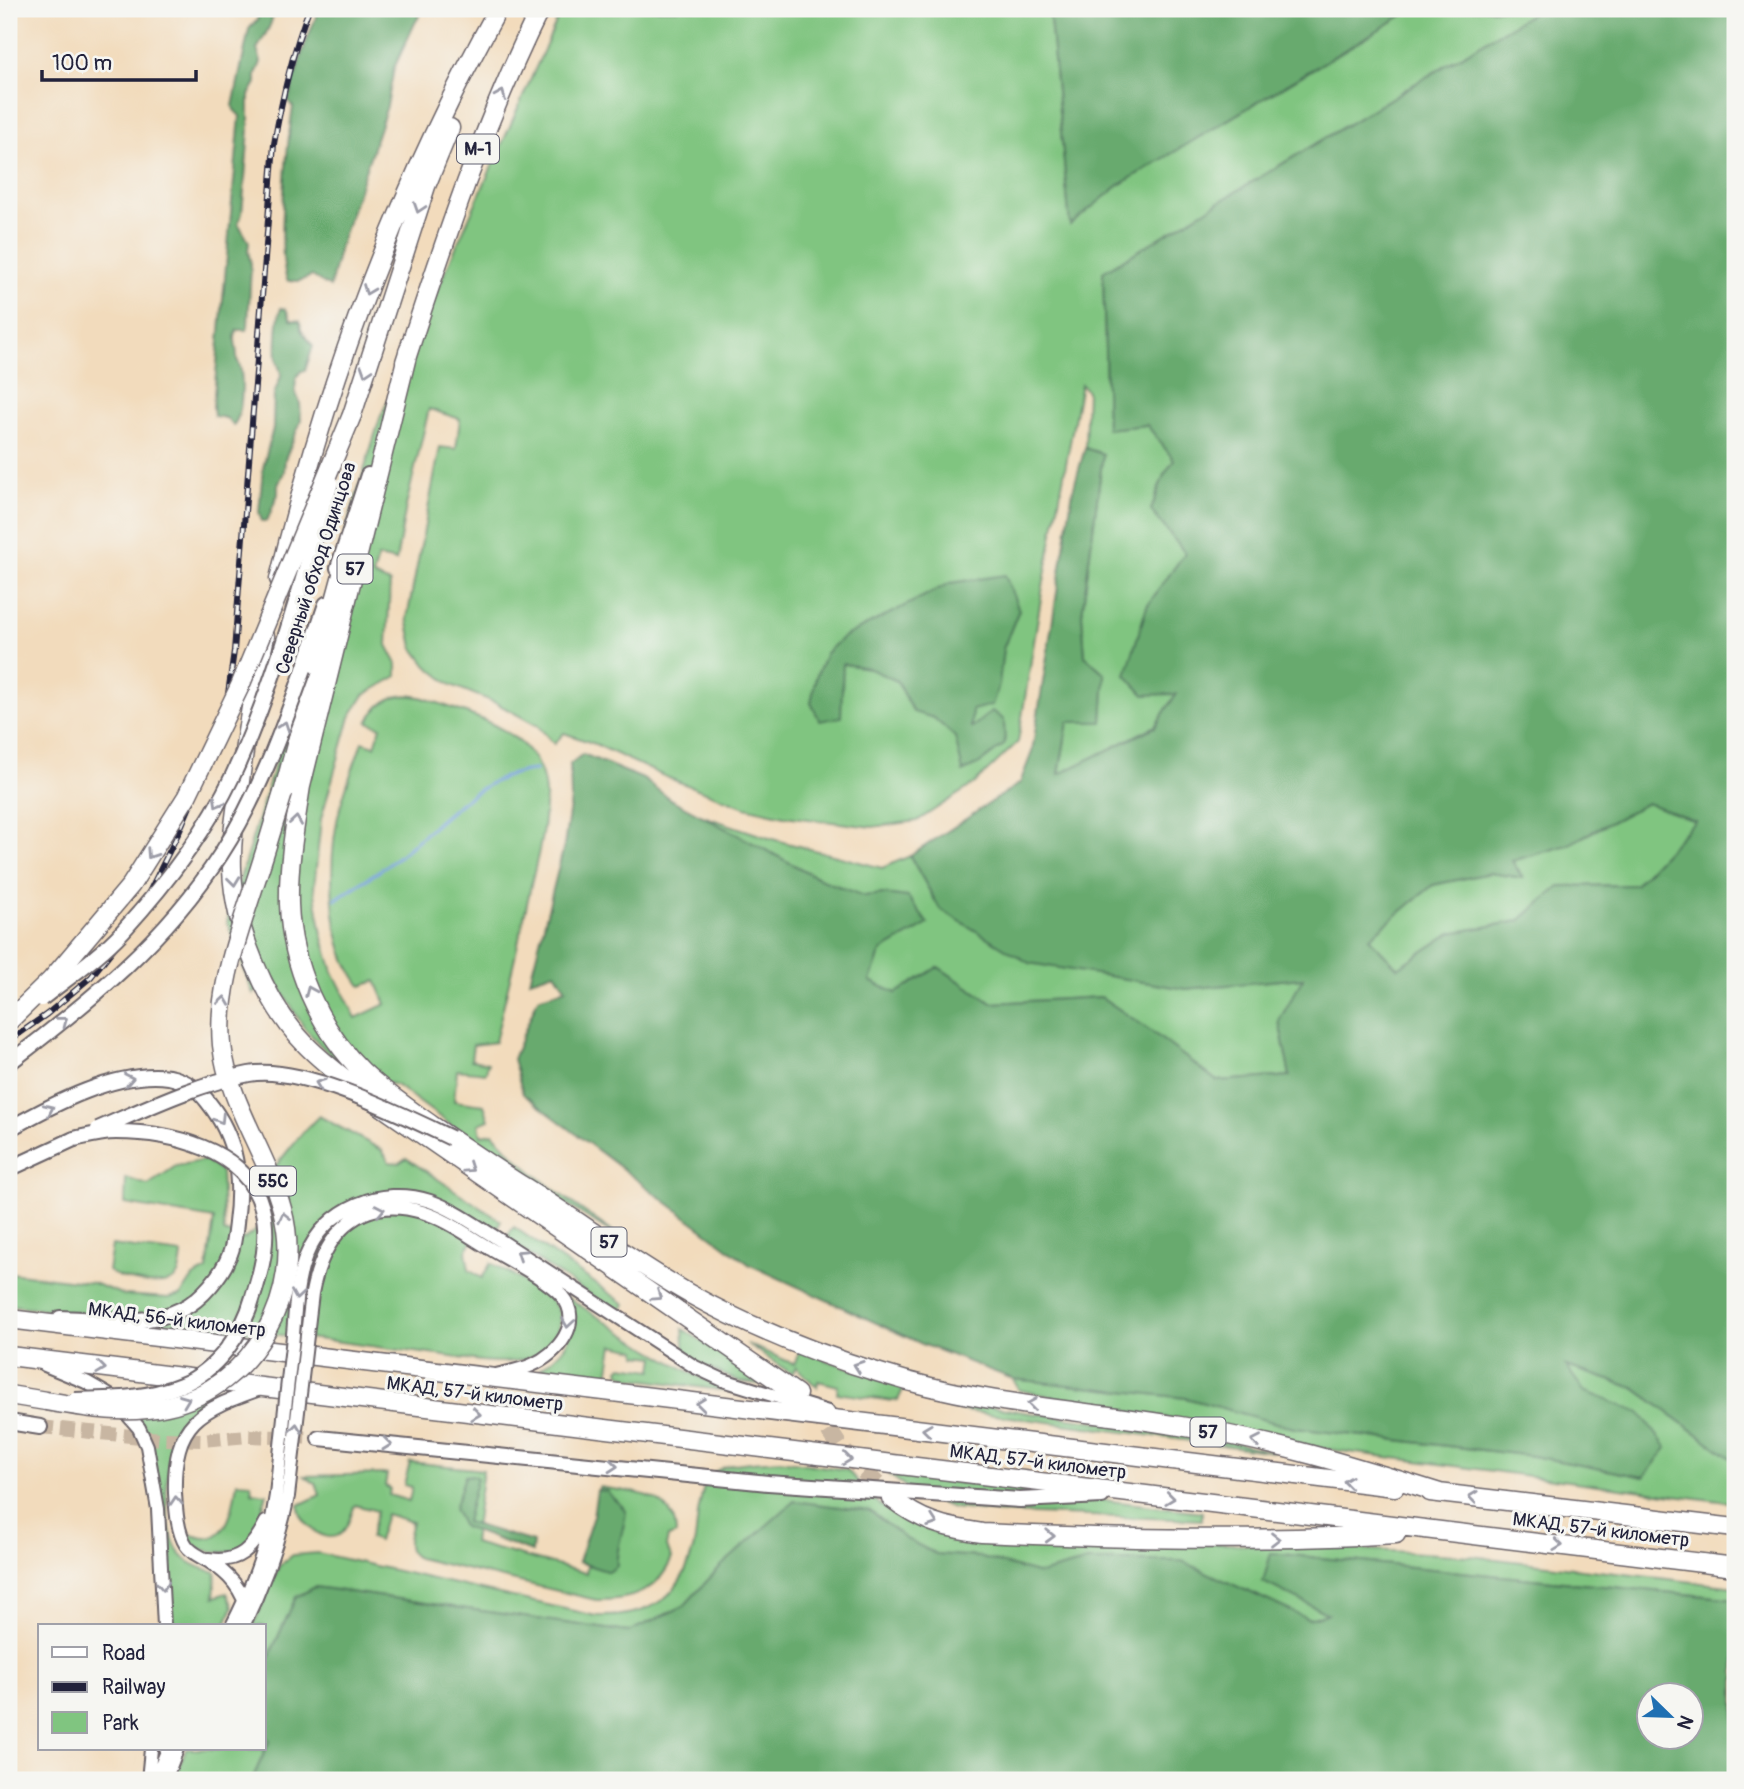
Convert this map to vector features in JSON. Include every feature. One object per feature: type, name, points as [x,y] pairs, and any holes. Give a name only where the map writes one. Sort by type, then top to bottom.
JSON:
[{"type":"highway","points":[[500,9],[466,67],[393,226],[323,415],[289,535],[253,692],[232,841],[232,873],[237,904],[253,960],[264,984],[280,1012],[305,1044],[358,1090],[797,1394]]},
{"type":"highway","name":"Северный обход Одинцова","points":[[352,415],[426,186],[500,9]]},
{"type":"highway","name":"Северный обход Одинцова","points":[[369,475],[441,250],[481,143],[540,9]]},
{"type":"highway","name":"57","points":[[408,352],[301,786],[292,848],[289,906],[296,949],[307,988],[327,1026],[362,1071],[396,1100],[451,1138],[685,1291],[734,1317],[812,1350],[882,1374],[971,1395],[1184,1427],[1282,1446],[1440,1493]]},
{"type":"highway","points":[[9,1023],[51,980],[131,885],[187,796],[240,686],[352,415]]},
{"type":"highway","name":"55C","points":[[9,1395],[108,1411],[135,1411],[169,1406],[212,1389],[233,1374],[265,1336],[277,1310],[286,1269],[287,1231],[269,1170],[226,1067],[222,1044],[222,1016],[232,954],[283,793],[369,475]]},
{"type":"highway","name":"МКАД, 56-й километр","points":[[9,1318],[340,1360]]},
{"type":"highway","points":[[9,1356],[264,1388]]},
{"type":"highway","name":"МКАД, 57-й километр","points":[[340,1360],[1735,1528]]},
{"type":"highway","name":"МКАД, 57-й километр","points":[[264,1388],[1735,1567]]},
{"type":"highway","points":[[891,1498],[905,1510],[925,1520],[982,1533],[1312,1539],[1441,1531]]},
{"type":"main road","name":"Северный обход Одинцова","points":[[9,1023],[122,933],[183,858],[220,798],[261,708],[352,415]]},
{"type":"main road","name":"Северный обход Одинцова","points":[[9,1063],[83,1006],[127,967],[163,930],[222,853],[274,750],[369,475]]},
{"type":"main road","points":[[9,1169],[195,1088],[251,1073],[280,1073],[304,1078],[356,1096],[451,1138]]},
{"type":"main road","points":[[9,1129],[90,1090],[144,1076],[179,1080],[199,1092],[218,1115],[230,1136],[236,1157],[239,1200],[233,1244],[223,1269],[191,1303],[162,1316],[123,1320],[9,1318]]},
{"type":"main road","points":[[46,1401],[148,1395],[183,1384],[210,1366],[227,1349],[242,1327],[254,1295],[264,1252],[262,1208],[252,1185],[239,1170],[218,1154],[168,1137],[134,1132],[113,1132],[74,1139]]},
{"type":"main road","points":[[245,1620],[271,1561],[282,1528],[279,1499],[298,1292],[306,1255],[328,1223],[360,1202],[374,1198],[403,1196],[430,1201],[492,1242],[560,1294],[570,1312],[566,1336],[548,1356],[532,1365],[485,1378]]},
{"type":"main road","points":[[492,1242],[695,1367],[737,1384],[866,1423]]},
{"type":"main road","points":[[28,1359],[100,1389],[127,1413],[139,1428],[147,1446],[158,1509],[164,1624]]},
{"type":"main road","points":[[245,1620],[245,1597],[231,1579],[187,1546],[178,1523],[175,1480],[179,1448],[189,1428],[206,1410],[264,1388]]},
{"type":"main road","points":[[9,1422],[40,1427]]},
{"type":"main road","points":[[319,1437],[768,1483],[1020,1500],[1135,1494]]},
{"type":"main road","points":[[204,1558],[229,1560],[249,1550],[279,1499]]},
{"type":"main road","points":[[233,1624],[256,1572],[279,1499]]},
{"type":"main road","points":[[148,1780],[151,1750]]},
{"type":"main road","points":[[155,1780],[168,1750]]},
{"type":"main road","points":[[165,1780],[177,1750]]},
{"type":"green space","points":[[254,9],[282,9],[272,18],[257,49],[261,62],[256,83],[249,95],[242,214],[238,223],[249,242],[251,264],[248,327],[246,330],[237,330],[235,338],[242,393],[239,413],[233,425],[226,418],[214,416],[213,406],[240,116],[233,106],[249,29],[258,19]]},
{"type":"green space","points":[[319,9],[424,9],[394,68],[387,106],[340,246],[330,287],[312,276],[299,281],[288,281],[283,248],[284,197],[293,107],[288,101]]},
{"type":"green space","points":[[562,9],[1049,9],[1070,224],[1119,185],[1413,9],[1539,9],[1103,272],[1107,429],[1147,425],[1174,460],[1164,475],[1151,510],[1185,553],[1147,606],[1177,693],[1155,726],[1059,775],[1068,721],[1102,722],[1105,674],[1085,656],[1082,614],[1103,454],[1085,448],[1087,391],[1081,384],[1042,592],[1018,742],[974,784],[917,821],[872,827],[784,816],[745,807],[666,777],[595,744],[564,733],[554,744],[538,726],[496,703],[451,685],[427,666],[413,647],[407,618],[440,447],[456,449],[460,419],[429,409],[396,561],[378,557],[373,576],[390,583],[387,645],[397,664],[397,676],[364,695],[350,717],[321,819],[314,888],[322,935],[333,972],[356,1018],[386,1004],[376,981],[361,986],[346,962],[339,942],[332,882],[334,840],[341,804],[362,742],[375,746],[381,727],[368,722],[381,705],[405,695],[425,698],[488,722],[523,745],[536,761],[544,786],[540,846],[495,1042],[473,1045],[471,1060],[488,1063],[486,1073],[457,1070],[454,1101],[484,1105],[489,1120],[479,1124],[481,1135],[493,1133],[540,1179],[628,1243],[516,1173],[396,1085],[348,1074],[305,1029],[275,980],[253,994],[227,921],[380,418]]},
{"type":"green space","points":[[1049,9],[1164,9],[1174,13],[1177,9],[1413,9],[1119,185],[1070,225]]},
{"type":"green space","points":[[1539,9],[1735,9],[1735,1461],[1634,1388],[1566,1366],[1584,1391],[1640,1413],[1667,1448],[1644,1477],[1532,1456],[1294,1428],[1186,1398],[1013,1379],[922,1344],[750,1265],[523,1094],[513,1059],[538,998],[566,989],[555,972],[530,980],[564,846],[571,799],[570,764],[583,754],[643,779],[670,799],[822,880],[864,896],[884,894],[908,897],[928,924],[881,951],[870,981],[896,993],[938,967],[992,1003],[1101,997],[1217,1081],[1290,1076],[1279,1021],[1303,978],[1185,989],[1029,963],[940,909],[910,856],[1020,783],[1032,752],[1073,490],[1085,448],[1103,454],[1082,614],[1085,656],[1105,674],[1102,722],[1068,722],[1059,774],[1155,727],[1176,694],[1144,695],[1126,675],[1147,606],[1185,553],[1151,510],[1164,475],[1174,460],[1147,425],[1107,429],[1103,272]],"holes":[[[1647,803],[1695,821],[1635,885],[1560,886],[1519,921],[1451,933],[1398,968],[1369,938],[1433,885],[1490,873],[1523,878],[1512,861],[1567,845]]]},
{"type":"green space","points":[[281,308],[286,309],[291,320],[300,321],[301,330],[313,346],[305,371],[301,371],[296,378],[295,391],[300,403],[301,421],[285,459],[278,494],[267,521],[262,521],[259,512],[263,468],[273,428],[274,394],[281,376],[277,348]]},
{"type":"green space","points":[[1005,575],[1019,610],[1003,649],[999,684],[992,705],[972,710],[971,728],[992,711],[1004,720],[1005,744],[979,764],[963,772],[955,737],[934,718],[913,712],[897,681],[868,668],[843,664],[841,717],[820,721],[811,703],[816,677],[826,653],[843,637],[950,583]]},
{"type":"green space","points":[[1647,803],[1695,821],[1635,885],[1560,886],[1519,921],[1451,933],[1398,968],[1368,938],[1433,885],[1490,873],[1522,878],[1512,861],[1567,845]]},
{"type":"green space","points":[[700,815],[772,839],[882,868],[910,856],[940,909],[1185,989],[1303,978],[1279,1021],[1290,1076],[1217,1081],[1101,997],[992,1003],[938,967],[896,994],[869,981],[881,951],[928,924],[884,894],[864,896],[822,880]]},
{"type":"green space","points":[[319,1116],[382,1150],[389,1162],[399,1163],[406,1158],[501,1221],[496,1231],[478,1232],[466,1251],[469,1270],[482,1278],[491,1263],[536,1289],[552,1302],[559,1311],[560,1321],[550,1344],[533,1356],[492,1362],[333,1341],[9,1305],[9,1273],[93,1283],[124,1295],[168,1298],[181,1295],[193,1277],[207,1270],[214,1219],[125,1204],[126,1178],[148,1185],[176,1166],[205,1160],[221,1172],[224,1232],[244,1239],[267,1222],[265,1179]]},
{"type":"green space","points":[[514,1227],[625,1304],[619,1314],[505,1239]]},
{"type":"green space","points":[[112,1245],[182,1254],[178,1274],[163,1283],[154,1283],[114,1274],[108,1271]]},
{"type":"green space","points":[[567,1297],[666,1359],[728,1391],[630,1378],[620,1373],[622,1366],[653,1370],[655,1357],[637,1355],[637,1350],[613,1345],[608,1376],[540,1369],[560,1352],[568,1338],[570,1321]]},
{"type":"green space","points":[[683,1329],[767,1385],[740,1382],[685,1357]]},
{"type":"green space","points":[[747,1344],[794,1364],[800,1351],[902,1386],[903,1390],[898,1400],[892,1401],[837,1393],[838,1386],[818,1381],[817,1387],[796,1367],[792,1374]]},
{"type":"green space","points":[[1564,1365],[1634,1388],[1735,1461],[1735,1503],[1318,1448],[1019,1390],[1013,1379],[1186,1398],[1294,1428],[1532,1456],[1644,1477],[1666,1448],[1640,1413],[1583,1391]]},
{"type":"green space","points":[[222,1391],[198,1408],[179,1431],[170,1458],[167,1509],[169,1526],[179,1552],[195,1565],[216,1572],[214,1597],[227,1593],[233,1607],[226,1624],[170,1624],[164,1543],[144,1426],[138,1416],[177,1395]]},
{"type":"green space","points":[[935,1397],[1030,1413],[1184,1433],[1274,1452],[965,1411],[949,1407]]},
{"type":"green space","points":[[780,1460],[847,1470],[881,1506],[906,1521],[946,1536],[980,1540],[1294,1545],[1470,1556],[1735,1587],[1735,1599],[1271,1553],[1329,1614],[1308,1619],[1267,1601],[1088,1561],[1040,1574],[979,1557],[936,1554],[906,1539],[870,1511],[720,1567],[684,1606],[628,1632],[315,1587],[296,1597],[266,1664],[266,1624],[254,1624],[279,1566],[293,1555],[318,1553],[596,1616],[616,1616],[649,1608],[673,1590],[683,1576],[690,1560],[698,1512],[709,1477],[727,1466]]},
{"type":"green space","points":[[410,1462],[483,1470],[473,1543],[586,1573],[599,1487],[637,1493],[660,1502],[674,1520],[676,1534],[668,1537],[666,1547],[672,1558],[659,1579],[642,1592],[620,1599],[596,1600],[418,1558],[408,1547],[412,1522],[386,1514],[378,1541],[370,1538],[377,1511],[355,1505],[345,1529],[333,1537],[319,1534],[303,1518],[299,1505],[320,1495],[316,1484],[304,1476],[387,1474],[385,1486],[390,1488],[389,1495],[409,1501],[412,1487],[404,1485]]},
{"type":"green space","points":[[888,1474],[1202,1512],[1202,1520],[1005,1513],[953,1508],[916,1494]]},
{"type":"green space","points":[[472,1475],[477,1478],[466,1522],[533,1542],[532,1552],[463,1527],[454,1509],[465,1476]]},
{"type":"green space","points":[[237,1482],[251,1483],[252,1492],[267,1494],[250,1538],[234,1550],[223,1552],[205,1550],[194,1545],[184,1532],[206,1538],[221,1531],[230,1516]]},
{"type":"green space","points":[[597,1490],[607,1491],[626,1511],[617,1566],[609,1572],[578,1562],[593,1516]]},
{"type":"green space","points":[[794,1501],[870,1511],[906,1539],[936,1554],[979,1557],[1040,1574],[1088,1561],[1182,1561],[1308,1619],[1328,1614],[1263,1582],[1271,1553],[1735,1599],[1735,1780],[252,1780],[270,1740],[266,1737],[266,1664],[296,1597],[315,1587],[628,1632],[684,1606],[720,1567]]},
{"type":"green space","points":[[186,1750],[265,1750],[252,1780],[173,1780]]},
{"type":"waterway","points":[[336,899],[385,867],[473,794],[492,782],[535,770]]},
{"type":"tunnel","points":[[812,1410],[841,1449],[891,1498]]},
{"type":"tunnel","points":[[40,1427],[161,1439],[202,1440],[247,1436],[319,1438]]},
{"type":"railway","points":[[9,1041],[91,977],[123,937],[178,834],[204,774],[226,708],[234,651],[274,144],[288,75],[309,9]]}]
